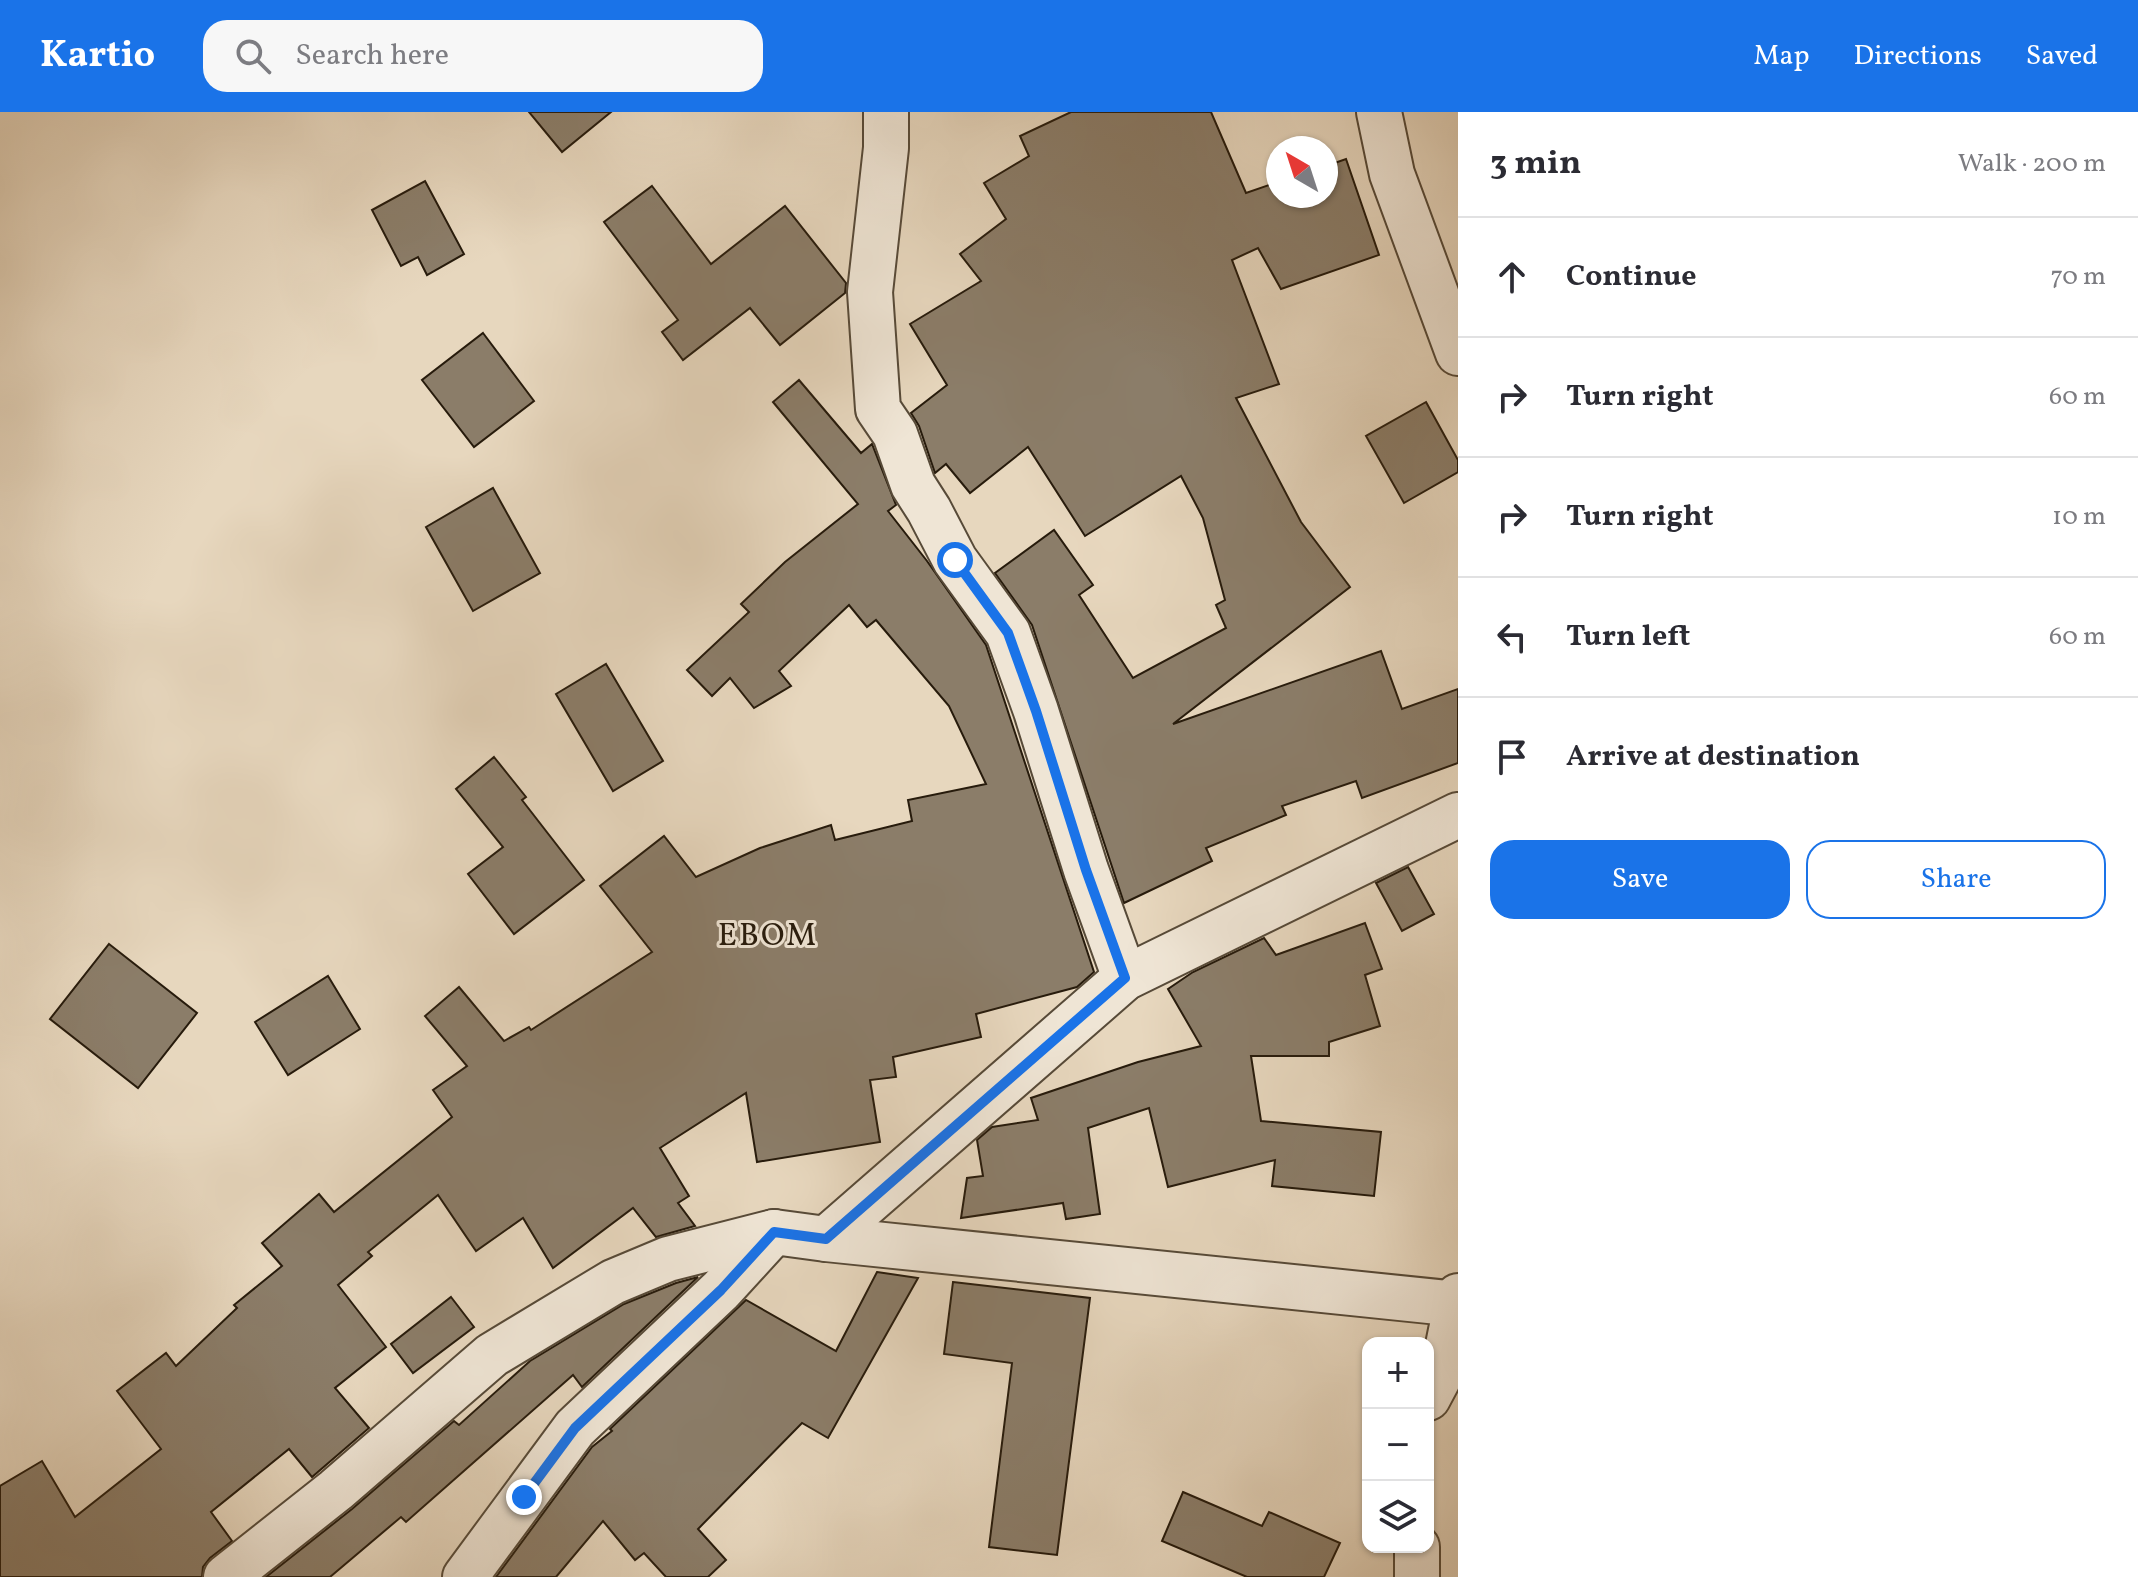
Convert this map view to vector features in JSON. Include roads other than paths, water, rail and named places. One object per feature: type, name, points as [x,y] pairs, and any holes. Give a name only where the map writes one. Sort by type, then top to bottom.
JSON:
[{"type":"street","points":[[886,112],[886,148],[870,292],[878,409],[895,434],[913,485],[955,560],[1008,633],[1125,978]]},
{"type":"street","points":[[1379,112],[1392,174],[1458,353]]},
{"type":"street","points":[[826,1239],[1125,978],[1458,815]]},
{"type":"street","points":[[465,1577],[575,1428],[702,1309],[774,1232]]},
{"type":"street","points":[[226,1577],[336,1490],[492,1355],[613,1282],[668,1259],[774,1232],[1458,1301],[1443,1370],[1434,1387]]},
{"type":"street","points":[[1417,1577],[1418,1553]]},
{"type":"district","name":"EBOM","points":[[768,937]]}]
